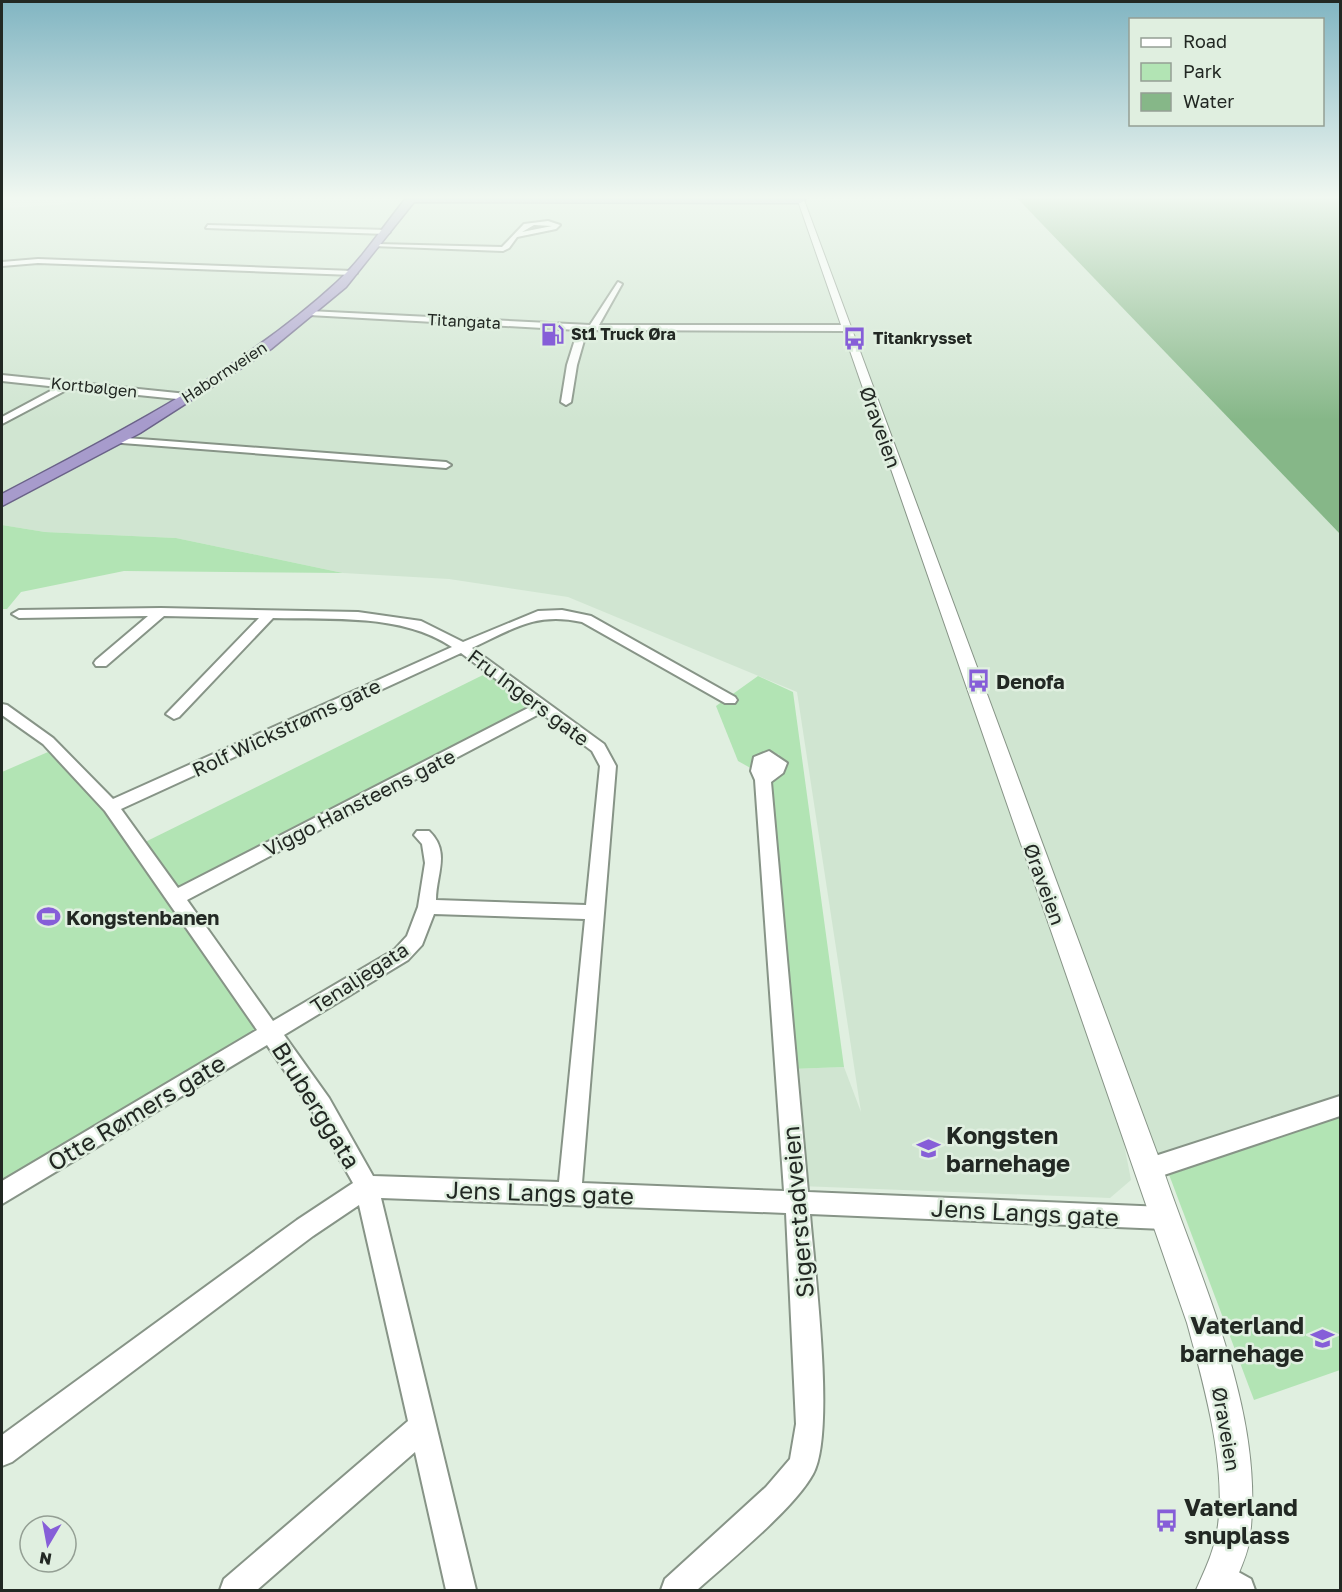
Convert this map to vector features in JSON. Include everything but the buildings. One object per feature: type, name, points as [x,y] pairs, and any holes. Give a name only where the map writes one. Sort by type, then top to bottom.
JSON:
[{"type":"highway","name":"Habornveien","points":[[2,501],[187,397],[309,313],[353,273]]},
{"type":"street","points":[[308,271],[353,273]]},
{"type":"street","name":"Øraveien","points":[[825,271],[1149,1169],[1204,1331],[1221,1389],[1236,1459],[1236,1518],[1226,1586]]},
{"type":"street","points":[[566,402],[572,365],[588,328],[618,284]]},
{"type":"street","name":"Titangata","points":[[309,313],[588,328],[844,328]]},
{"type":"street","name":"Kortbølgen","points":[[2,378],[187,397]]},
{"type":"street","points":[[2,422],[68,385]]},
{"type":"street","points":[[113,440],[446,465]]},
{"type":"street","points":[[101,663],[161,612]]},
{"type":"street","name":"Fru Ingers gate","points":[[19,614],[161,612],[391,618],[416,624],[445,636],[597,748],[608,766],[570,1193]]},
{"type":"street","points":[[174,714],[270,614]]},
{"type":"street","name":"Rolf Wickstrøms gate","points":[[111,807],[462,647],[543,614],[562,614],[586,619],[730,700]]},
{"type":"street","name":"Viggo Hansteens gate","points":[[175,897],[542,707]]},
{"type":"street","name":"Bruberggata","points":[[2,708],[48,741],[111,807],[321,1105],[367,1187],[461,1590]]},
{"type":"street","name":"Sigerstadveien","points":[[676,1590],[776,1497],[803,1465],[810,1424],[805,1306],[763,780]]},
{"type":"street","name":"Tenaljegata","points":[[271,1032],[401,955],[415,940],[427,907],[427,895],[434,863],[430,842],[423,836]]},
{"type":"street","points":[[427,907],[595,912]]},
{"type":"street","name":"Otte Rømers gate","points":[[2,1193],[271,1032]]},
{"type":"street","points":[[1149,1169],[1341,1106]]},
{"type":"street","points":[[2,1452],[305,1228],[367,1187]]},
{"type":"street","name":"Jens Langs gate","points":[[367,1187],[795,1201],[1164,1218]]},
{"type":"street","points":[[235,1590],[422,1427]]},
{"type":"shaded area","points":[[2,271],[1087,271],[1340,534],[1340,1106],[1165,1164],[1120,1123],[1131,1180],[1110,1198],[800,1186],[791,1069],[844,1067],[861,1112],[797,692],[568,597],[449,579],[343,573],[176,538],[45,532],[2,525]]},
{"type":"green space","points":[[2,525],[45,532],[176,538],[343,573],[124,571],[21,592],[7,609],[2,609]]},
{"type":"green space","points":[[489,672],[538,707],[176,895],[141,844]]},
{"type":"green space","points":[[758,676],[793,692],[844,1067],[791,1069],[768,785],[785,764],[778,754],[761,753],[755,757],[754,770],[738,761],[716,706]]},
{"type":"green space","points":[[48,752],[105,810],[257,1029],[2,1182],[2,772]]},
{"type":"green space","points":[[1340,1106],[1340,1370],[1254,1400],[1165,1164]]},
{"type":"water","points":[[1087,271],[1340,271],[1340,534]]},
{"type":"place","name":"St1 Truck Øra","points":[[553,334]]},
{"type":"place","name":"Titankrysset","points":[[855,338]]},
{"type":"place","name":"Denofa","points":[[978,681]]},
{"type":"place","name":"Kongstenbanen","points":[[48,917]]},
{"type":"place","name":"Kongsten barnehage","points":[[928,1148]]},
{"type":"place","name":"Vaterland barnehage","points":[[1322,1338]]},
{"type":"place","name":"Vaterland snuplass","points":[[1166,1520]]}]
